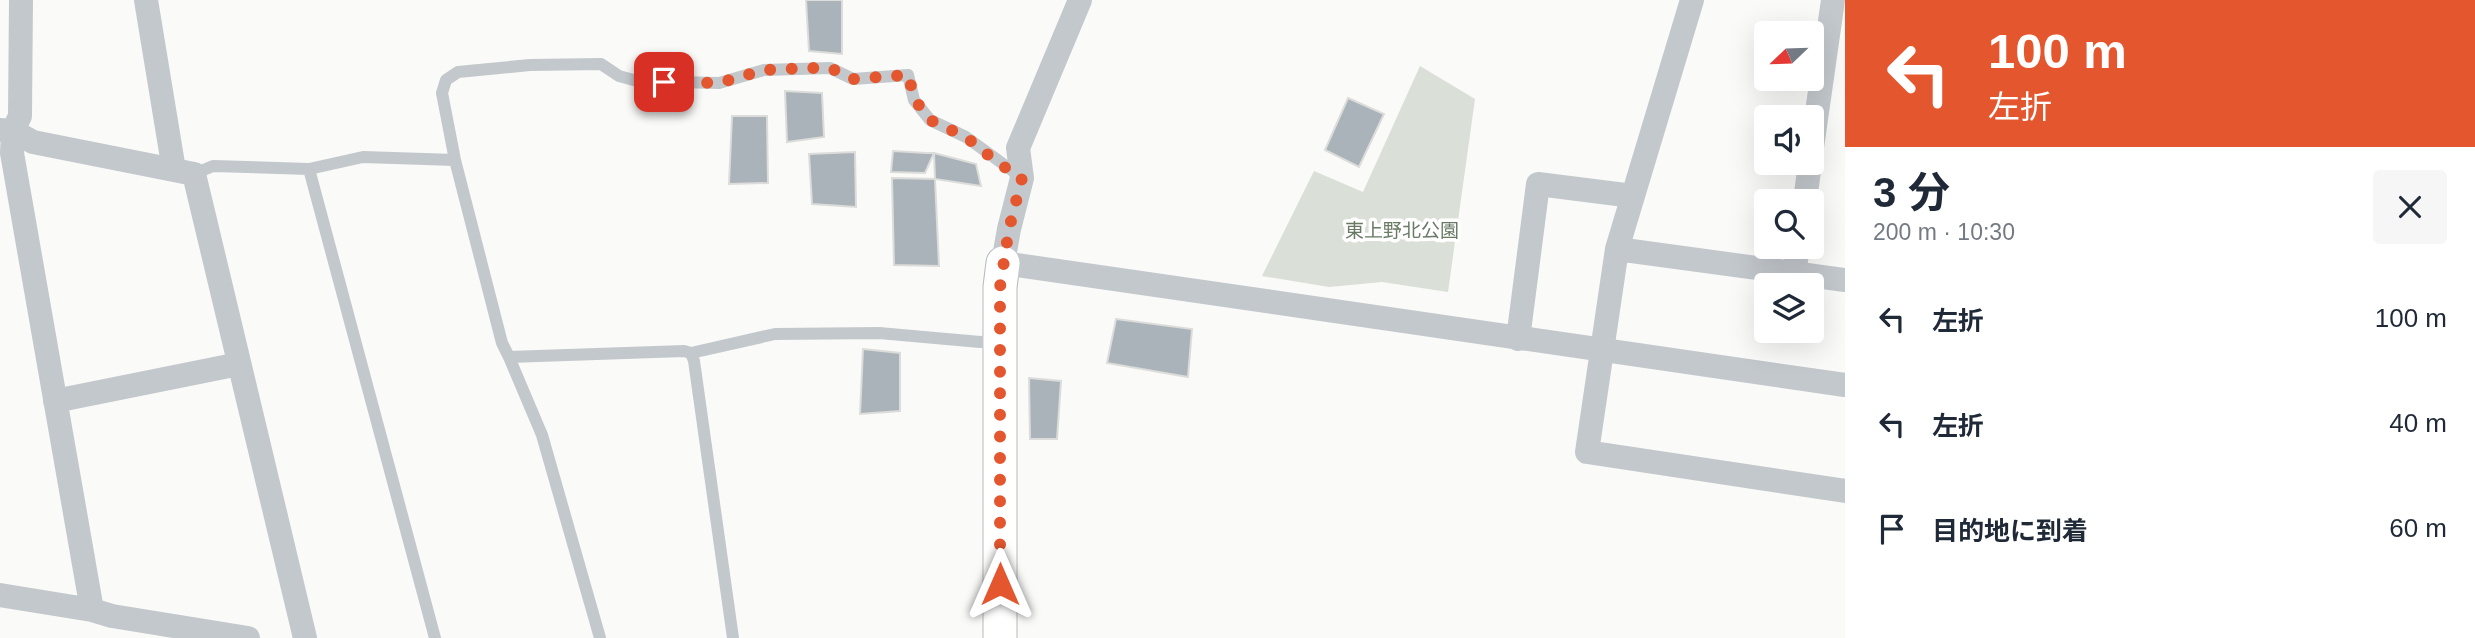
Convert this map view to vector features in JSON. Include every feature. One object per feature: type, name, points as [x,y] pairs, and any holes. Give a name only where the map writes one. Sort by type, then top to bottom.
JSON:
[{"type":"street","points":[[6,131],[20,116],[21,0]]},
{"type":"street","points":[[146,0],[184,172],[239,364],[305,638]]},
{"type":"street","points":[[1000,638],[1000,287],[1003,263],[1022,178],[1018,148],[1080,0]]},
{"type":"street","points":[[1692,0],[1618,249],[1587,452],[1845,491]]},
{"type":"street","points":[[1818,105],[1833,0]]},
{"type":"street","points":[[6,131],[33,142],[184,172]]},
{"type":"street","points":[[6,131],[55,401],[104,621]]},
{"type":"street","points":[[1518,339],[1538,184],[1633,196]]},
{"type":"street","points":[[1618,249],[1787,273]]},
{"type":"street","points":[[1003,263],[1845,385]]},
{"type":"street","points":[[1824,278],[1845,280]]},
{"type":"street","points":[[55,401],[239,364]]},
{"type":"street","points":[[0,595],[104,621],[248,638]]},
{"type":"lane","points":[[600,638],[542,435],[502,343],[455,160],[442,93],[446,80],[458,72],[530,65],[601,64],[619,76],[637,81],[719,83],[764,70],[830,68],[853,79],[908,75],[915,100],[930,120],[966,137],[1022,178]]},
{"type":"lane","points":[[184,172],[213,166],[309,169],[363,157],[455,160]]},
{"type":"lane","points":[[309,169],[435,638]]},
{"type":"lane","points":[[509,357],[684,351],[691,353],[775,334],[879,333],[980,342],[1000,341]]},
{"type":"lane","points":[[691,353],[733,638]]},
{"type":"green space","name":"東上野北公園","points":[[1420,66],[1475,99],[1448,292],[1382,282],[1329,287],[1262,276],[1314,171],[1363,192]]},
{"type":"building","points":[[806,0],[842,0],[842,54],[809,51]]},
{"type":"building","points":[[785,91],[822,93],[824,137],[787,142]]},
{"type":"building","points":[[1348,98],[1384,114],[1359,167],[1325,150]]},
{"type":"building","points":[[732,116],[767,116],[768,183],[729,184]]},
{"type":"building","points":[[893,151],[934,153],[925,173],[891,172]]},
{"type":"building","points":[[855,152],[856,207],[812,204],[809,154]]},
{"type":"building","points":[[934,153],[976,164],[981,186],[935,179]]},
{"type":"building","points":[[892,178],[935,179],[939,266],[894,265]]},
{"type":"building","points":[[1116,319],[1192,329],[1188,377],[1107,363]]},
{"type":"building","points":[[863,349],[900,353],[900,411],[860,414]]},
{"type":"building","points":[[1029,378],[1061,381],[1057,439],[1030,439]]},
{"type":"route","points":[[664,82],[719,83],[764,70],[808,68],[830,68],[853,79],[908,75],[915,100],[930,120],[966,137],[1022,178],[1009,229],[1000,287],[1000,584]]}]
